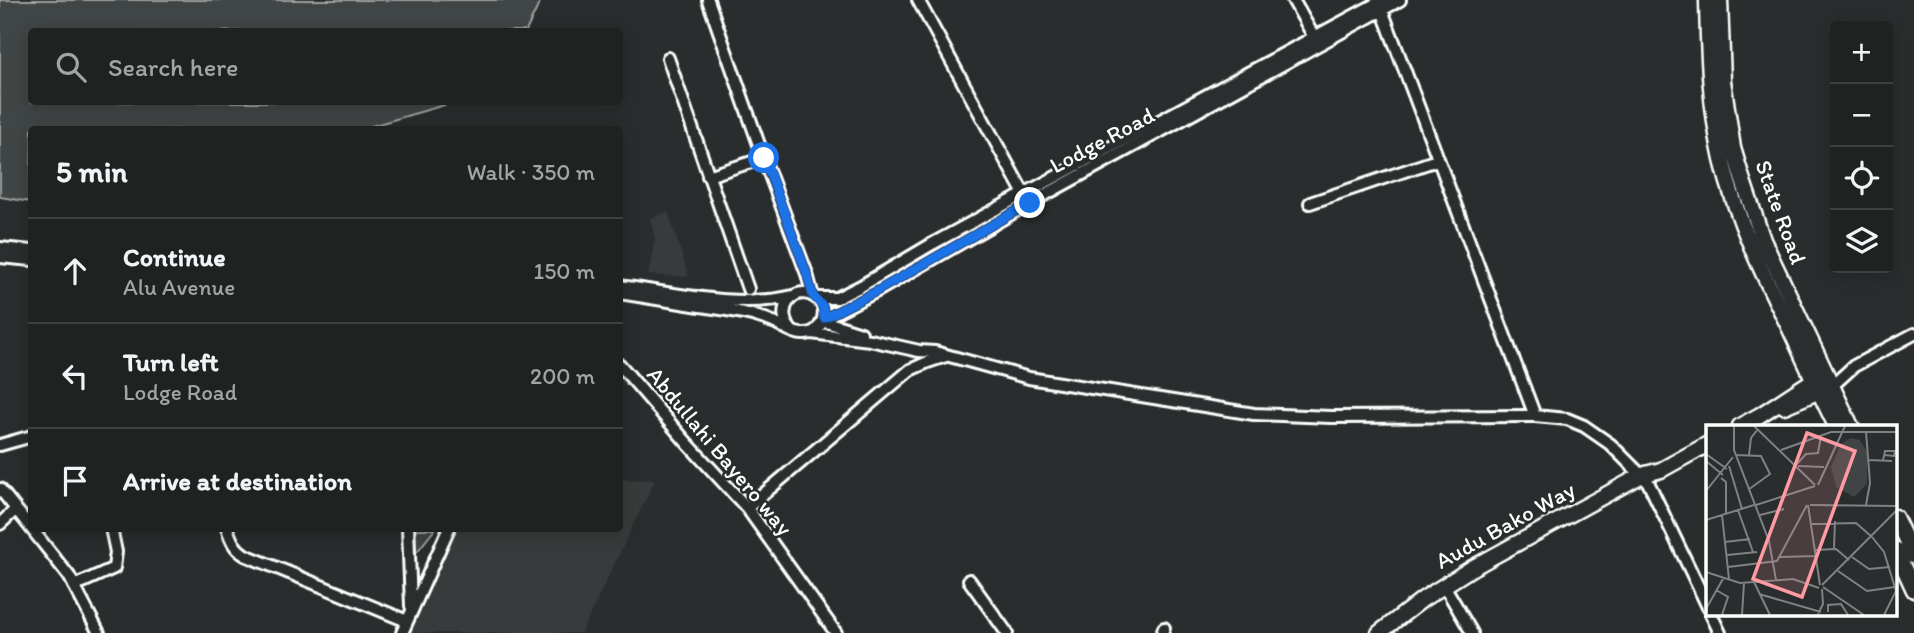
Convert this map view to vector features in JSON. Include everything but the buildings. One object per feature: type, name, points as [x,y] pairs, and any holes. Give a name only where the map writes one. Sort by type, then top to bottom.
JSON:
[{"type":"main road","name":"State Road","points":[[1707,0],[1710,83],[1728,182],[1762,273],[1822,382],[1850,425]]},
{"type":"main road","name":"State Road","points":[[1720,0],[1721,48],[1728,119],[1742,178],[1763,240],[1822,382],[1836,425]]},
{"type":"main road","points":[[1742,425],[1822,382]]},
{"type":"main road","name":"Audu Bako Way","points":[[1379,633],[1423,599],[1472,568],[1706,445]]},
{"type":"main road","name":"Audu Bako Way","points":[[1391,633],[1448,592],[1645,478]]},
{"type":"main road","points":[[1896,519],[1914,557]]},
{"type":"main road","points":[[1896,552],[1914,590]]},
{"type":"street","points":[[708,0],[807,274],[806,296]]},
{"type":"street","points":[[918,0],[1024,194]]},
{"type":"street","points":[[1293,0],[1314,37]]},
{"type":"street","name":"Lodge Road","points":[[623,286],[731,300],[765,301],[806,296],[837,298],[1314,37],[1383,5],[1400,0]]},
{"type":"street","points":[[1383,5],[1437,160],[1535,416]]},
{"type":"street","name":"Lodge Road","points":[[824,319],[1383,5]]},
{"type":"street","points":[[668,58],[748,289]]},
{"type":"street","points":[[708,176],[764,158]]},
{"type":"street","points":[[1310,203],[1437,160]]},
{"type":"street","points":[[0,248],[28,251]]},
{"type":"street","points":[[0,257],[28,260]]},
{"type":"street","points":[[623,293],[744,313],[805,335],[819,328],[824,319],[823,307],[806,296]]},
{"type":"street","points":[[792,331],[783,317],[784,309],[787,302],[806,296]]},
{"type":"street","points":[[824,319],[850,330],[935,352]]},
{"type":"street","points":[[811,333],[935,352],[1029,378],[1254,414],[1535,416],[1567,419],[1584,426],[1610,444],[1645,478],[1706,605]]},
{"type":"street","points":[[1822,382],[1914,334]]},
{"type":"street","points":[[747,508],[910,370],[949,355]]},
{"type":"street","name":"Abdullahi Bayero way","points":[[623,368],[747,508],[836,633]]},
{"type":"street","points":[[0,445],[28,437]]},
{"type":"street","points":[[0,489],[28,524]]},
{"type":"street","points":[[0,524],[16,509]]},
{"type":"street","points":[[34,532],[69,576],[99,633]]},
{"type":"street","points":[[74,586],[114,568],[116,552],[112,532]]},
{"type":"street","points":[[228,532],[237,550],[245,555],[409,616]]},
{"type":"street","points":[[408,532],[409,616]]},
{"type":"street","points":[[402,633],[447,532]]},
{"type":"street","points":[[969,580],[1007,633]]},
{"type":"street","points":[[1448,592],[1472,633]]},
{"type":"street","points":[[1712,616],[1720,633]]},
{"type":"shaded area","points":[[0,0],[541,0],[527,28],[28,28],[28,105],[445,105],[371,126],[28,126],[28,202],[0,197]]},
{"type":"shaded area","points":[[668,212],[687,277],[648,275],[655,239],[650,218]]},
{"type":"shaded area","points":[[623,479],[655,480],[581,633],[407,633],[453,532],[623,532]]},
{"type":"shaded area","points":[[416,532],[433,532],[416,553]]},
{"type":"route","points":[[764,158],[813,296],[823,307],[824,318],[879,290],[1030,203]]}]
